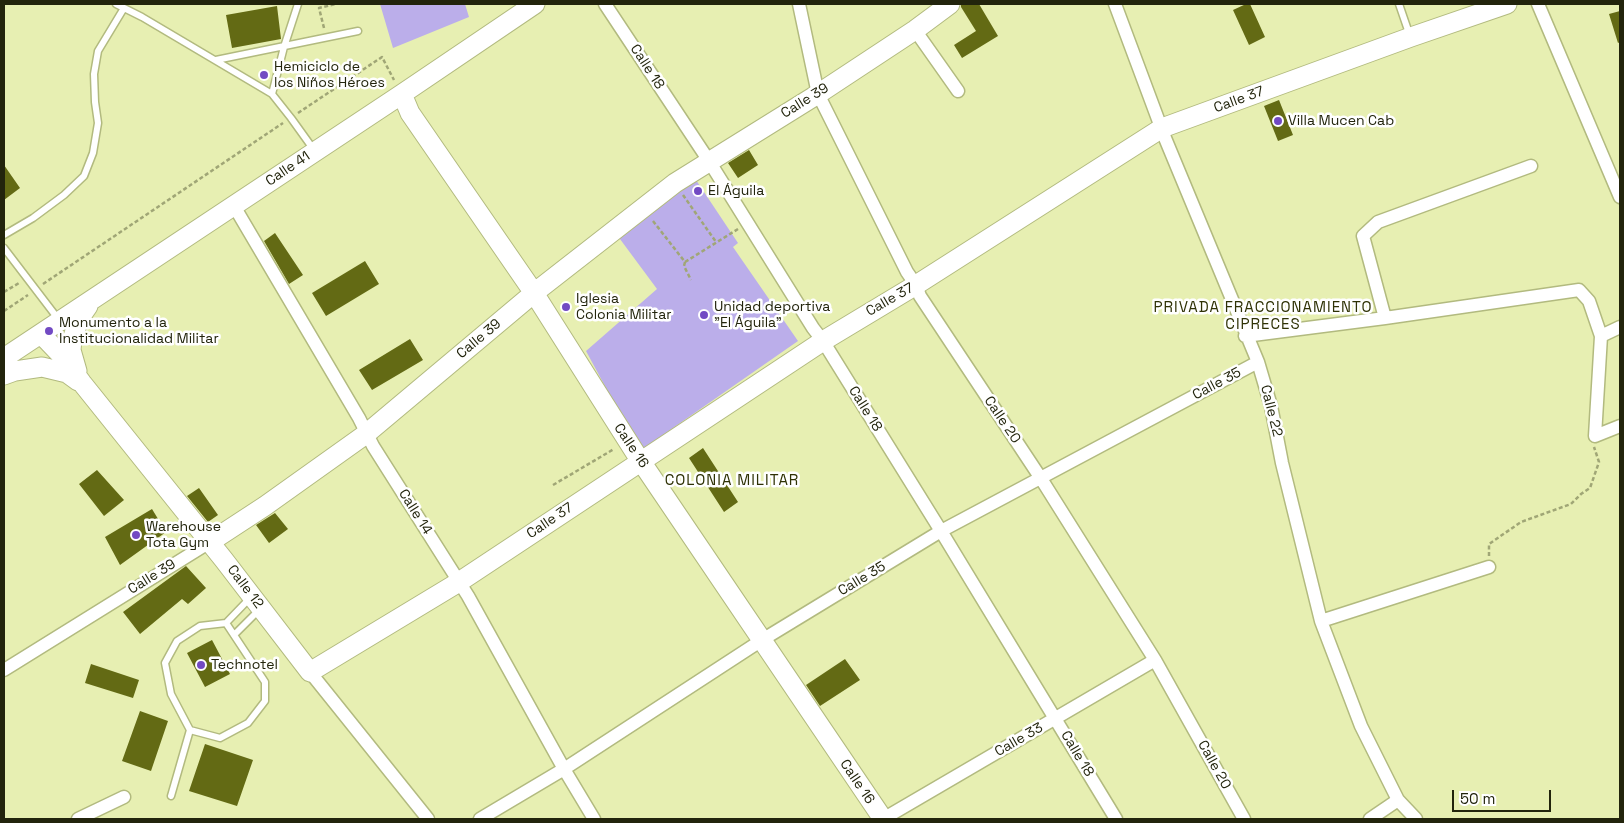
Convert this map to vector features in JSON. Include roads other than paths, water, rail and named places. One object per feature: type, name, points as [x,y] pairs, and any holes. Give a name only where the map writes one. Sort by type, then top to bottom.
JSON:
[{"type":"main road","name":"Calle 41","points":[[4,358],[535,4]]},
{"type":"main road","name":"Calle 39","points":[[210,542],[265,506],[366,434],[534,293],[675,184],[818,94],[915,30],[950,4]]},
{"type":"main road","name":"Calle 37","points":[[310,672],[459,582],[823,341],[916,285],[1162,128],[1507,4]]},
{"type":"main road","name":"Calle 16","points":[[402,94],[410,112],[534,293],[628,442],[883,819]]},
{"type":"main road","points":[[82,383],[73,360],[72,340],[78,319],[100,295]]},
{"type":"main road","name":"Calle 12","points":[[41,334],[62,356],[210,542],[310,672]]},
{"type":"main road","points":[[4,376],[15,370],[42,367],[68,373],[82,383]]},
{"type":"street","name":"Calle 18","points":[[605,4],[709,161],[823,341],[1116,819]]},
{"type":"street","name":"Calle 20","points":[[799,4],[818,94],[920,296],[1040,477],[1155,660],[1244,819]]},
{"type":"street","name":"Calle 22","points":[[1115,4],[1162,128],[1258,362],[1271,406],[1282,463],[1321,621],[1361,726],[1398,800],[1416,819]]},
{"type":"street","points":[[1538,4],[1620,197]]},
{"type":"street","points":[[915,30],[958,91]]},
{"type":"street","points":[[1385,318],[1363,236],[1378,222],[1532,166]]},
{"type":"street","name":"Calle 14","points":[[234,206],[360,418],[366,434],[459,582],[594,819]]},
{"type":"street","points":[[1246,336],[1579,290],[1589,301],[1600,336],[1595,436],[1620,426]]},
{"type":"street","points":[[1600,336],[1620,327]]},
{"type":"street","name":"Calle 35","points":[[480,819],[564,769],[762,640],[941,531],[1258,362]]},
{"type":"street","name":"Calle 39","points":[[4,670],[210,542]]},
{"type":"street","points":[[1321,621],[1489,567]]},
{"type":"street","name":"Calle 33","points":[[883,819],[1155,660]]},
{"type":"street","name":"Calle 12","points":[[310,672],[428,819]]},
{"type":"street","points":[[78,819],[124,797]]},
{"type":"street","points":[[1370,819],[1398,800]]},
{"type":"lane","points":[[116,4],[272,94],[292,118],[314,151]]},
{"type":"lane","points":[[272,94],[284,47],[298,4]]},
{"type":"lane","points":[[1399,4],[1411,37]]},
{"type":"lane","points":[[4,235],[33,218],[64,195],[84,176],[92,153],[98,123],[94,74],[98,51],[124,8]]},
{"type":"lane","points":[[216,60],[358,31]]},
{"type":"lane","points":[[4,248],[60,321]]},
{"type":"lane","points":[[171,796],[190,730],[171,694],[164,664],[176,641],[200,626],[226,623],[256,602]]},
{"type":"lane","points":[[234,635],[256,602]]},
{"type":"lane","points":[[190,730],[220,738],[248,723],[265,701],[265,682],[226,623]]},
{"type":"place","name":"Hemiciclo de los Niños Héroes","points":[[264,75]]},
{"type":"place","name":"Villa Mucen Cab","points":[[1278,121]]},
{"type":"place","name":"El Águila","points":[[698,191]]},
{"type":"place","name":"Iglesia Colonia Militar","points":[[566,307]]},
{"type":"place","name":"Unidad deportiva \"El Águila\"","points":[[704,315]]},
{"type":"place","name":"Monumento a la Institucionalidad Militar","points":[[49,331]]},
{"type":"place","name":"Warehouse Tota Gym","points":[[136,535]]},
{"type":"place","name":"Technotel","points":[[201,665]]},
{"type":"district","name":"PRIVADA FRACCIONAMIENTO CIPRECES","points":[[1263,316]]},
{"type":"district","name":"COLONIA MILITAR","points":[[732,481]]}]
